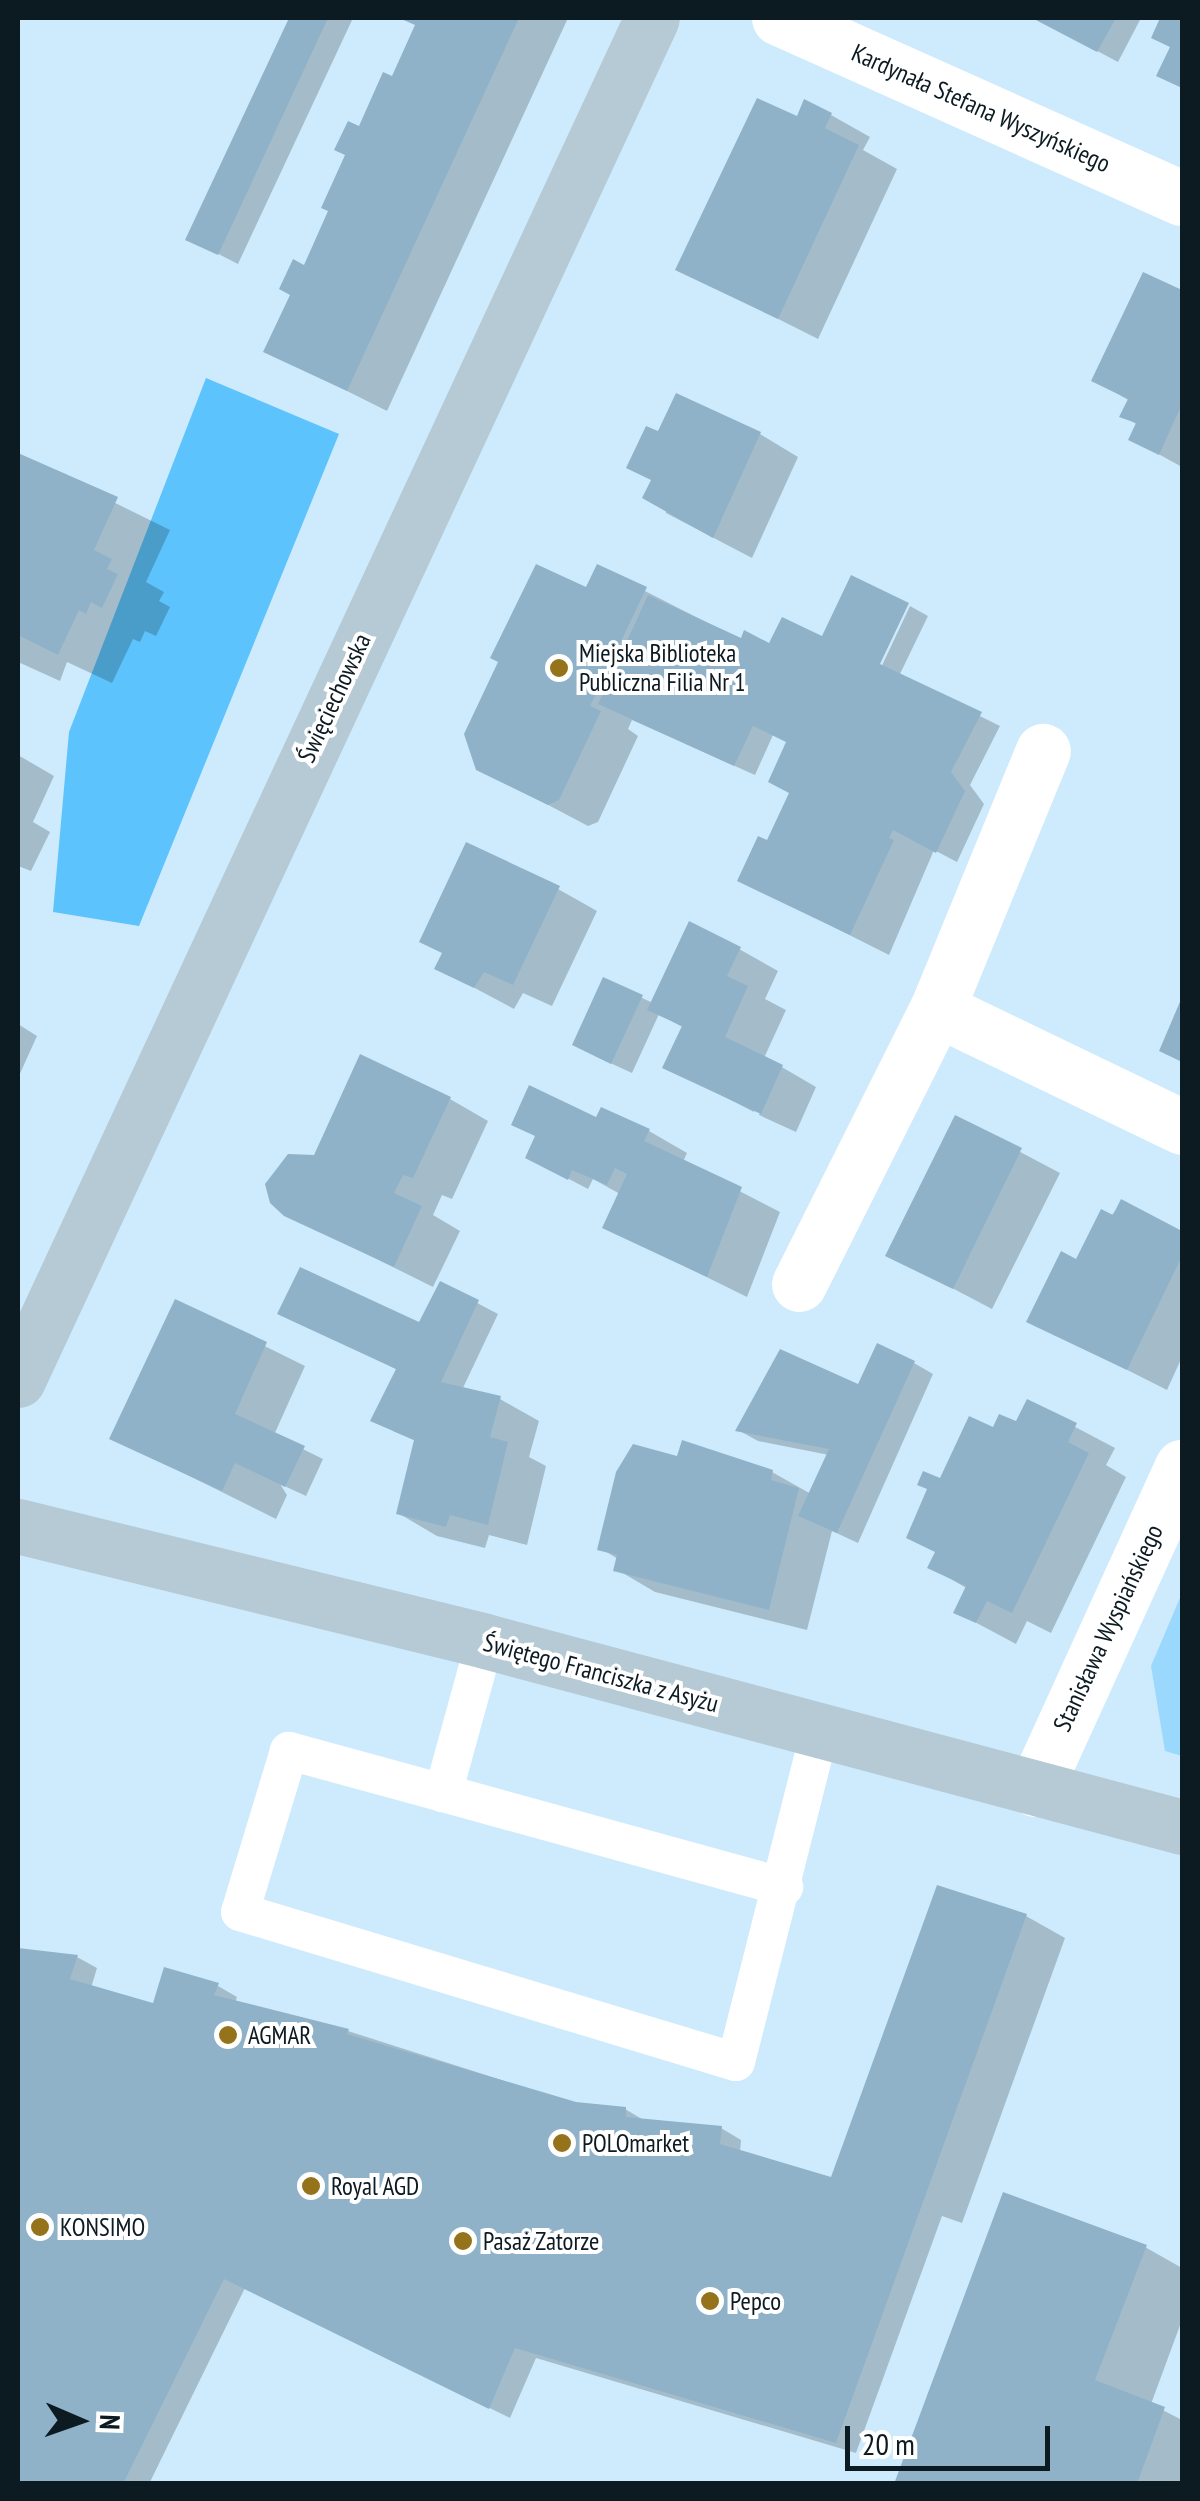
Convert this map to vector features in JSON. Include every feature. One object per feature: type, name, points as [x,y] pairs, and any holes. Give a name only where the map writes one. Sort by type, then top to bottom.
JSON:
[{"type":"street","name":"Święciechowska","points":[[18,1380],[652,18]]},
{"type":"street","name":"Kardynała Stefana Wyszyńskiego","points":[[780,18],[1182,198]]},
{"type":"street","points":[[799,1284],[937,1010],[1043,751]]},
{"type":"street","points":[[937,1010],[1182,1127]]},
{"type":"street","name":"Stanisława Wyspiańskiego","points":[[1035,1789],[1182,1467]]},
{"type":"street","name":"Świętego Franciszka z Asyżu","points":[[18,1526],[486,1642],[1182,1827]]},
{"type":"lane","points":[[443,1793],[486,1642]]},
{"type":"lane","points":[[784,1887],[290,1752],[240,1912],[736,2062],[784,1887],[819,1733]]},
{"type":"shaded area","points":[[206,378],[339,434],[139,926],[53,912],[69,732]]},
{"type":"shaded area","points":[[1182,1593],[1182,1756],[1165,1751],[1151,1666]]},
{"type":"building","points":[[289,18],[328,18],[218,255],[185,240]]},
{"type":"building","points":[[399,18],[519,18],[347,391],[263,352],[290,295],[279,289],[293,259],[304,265],[328,211],[321,208],[345,155],[334,150],[348,121],[359,126],[383,72],[392,76],[415,25]]},
{"type":"building","points":[[1032,18],[1116,18],[1097,52]]},
{"type":"building","points":[[1160,18],[1182,18],[1182,88],[1156,76],[1170,47],[1151,38]]},
{"type":"building","points":[[757,98],[797,116],[804,99],[832,113],[825,128],[859,145],[778,319],[675,270]]},
{"type":"building","points":[[1143,272],[1182,290],[1182,404],[1159,455],[1128,440],[1136,423],[1119,417],[1128,399],[1091,381]]},
{"type":"building","points":[[676,393],[761,432],[713,538],[642,498],[651,480],[626,468],[646,426],[658,431]]},
{"type":"building","points":[[18,453],[118,497],[94,550],[112,559],[107,569],[118,574],[102,608],[91,602],[86,614],[79,610],[58,655],[18,635]]},
{"type":"building","points":[[536,564],[586,587],[597,564],[647,587],[590,706],[601,711],[559,800],[548,805],[476,770],[464,734],[498,662],[490,658]]},
{"type":"building","points":[[851,575],[909,603],[880,664],[982,712],[951,772],[965,791],[936,853],[893,830],[889,838],[894,840],[850,935],[737,881],[758,836],[767,840],[789,793],[768,782],[786,742],[753,726],[734,766],[598,704],[648,595],[741,638],[744,630],[769,643],[782,617],[822,636]]},
{"type":"building","points":[[466,842],[560,886],[513,985],[484,972],[474,988],[434,969],[442,953],[419,942]]},
{"type":"building","points":[[689,921],[741,947],[727,976],[748,986],[725,1037],[783,1065],[761,1114],[662,1068],[682,1026],[647,1010]]},
{"type":"building","points":[[603,977],[643,995],[611,1064],[572,1045]]},
{"type":"building","points":[[1182,997],[1182,1062],[1159,1051]]},
{"type":"building","points":[[360,1054],[451,1097],[413,1178],[403,1175],[394,1193],[422,1206],[394,1267],[284,1216],[270,1203],[265,1184],[288,1154],[314,1155]]},
{"type":"building","points":[[529,1085],[596,1117],[601,1107],[650,1129],[644,1141],[742,1187],[707,1277],[602,1228],[627,1174],[615,1168],[607,1185],[572,1170],[568,1180],[525,1158],[535,1136],[511,1125]]},
{"type":"building","points":[[955,1115],[1022,1148],[953,1289],[885,1256]]},
{"type":"building","points":[[1121,1199],[1182,1231],[1182,1256],[1127,1370],[1026,1322],[1061,1251],[1076,1259],[1101,1209],[1113,1215]]},
{"type":"building","points":[[300,1267],[419,1322],[440,1281],[479,1300],[441,1382],[501,1396],[490,1437],[508,1442],[488,1525],[450,1515],[446,1527],[396,1514],[414,1440],[370,1421],[396,1369],[277,1314]]},
{"type":"building","points":[[175,1299],[267,1342],[235,1414],[305,1446],[285,1487],[235,1463],[222,1491],[109,1439]]},
{"type":"building","points":[[877,1343],[915,1361],[837,1533],[798,1516],[829,1449],[735,1431],[780,1349],[858,1384]]},
{"type":"building","points":[[1027,1399],[1077,1423],[1068,1442],[1089,1453],[1012,1613],[987,1601],[976,1623],[953,1613],[966,1586],[927,1568],[935,1552],[906,1538],[927,1489],[917,1485],[923,1471],[940,1478],[969,1416],[993,1427],[999,1414],[1016,1421]]},
{"type":"building","points":[[682,1440],[773,1470],[771,1480],[799,1488],[769,1610],[613,1571],[617,1555],[597,1550],[616,1472],[633,1444],[677,1456]]},
{"type":"building","name":"Pasaż Zatorze","points":[[937,1885],[1027,1914],[836,2443],[515,2348],[489,2409],[224,2279],[123,2484],[18,2484],[18,1948],[78,1955],[70,1979],[153,2003],[164,1967],[219,1983],[214,1995],[349,2029],[347,2034],[576,2102],[626,2107],[626,2117],[722,2126],[720,2144],[831,2177]]},
{"type":"building","points":[[1003,2192],[1147,2245],[1095,2380],[1165,2407],[1137,2484],[894,2484]]},
{"type":"place","name":"Miejska Biblioteka Publiczna Filia Nr 1","points":[[559,668]]},
{"type":"place","name":"AGMAR","points":[[228,2035]]},
{"type":"place","name":"POLOmarket","points":[[562,2143]]},
{"type":"place","name":"Royal AGD","points":[[311,2186]]},
{"type":"place","name":"KONSIMO","points":[[40,2227]]},
{"type":"place","name":"Pasaż Zatorze","points":[[463,2241]]},
{"type":"place","name":"Pepco","points":[[710,2301]]}]
